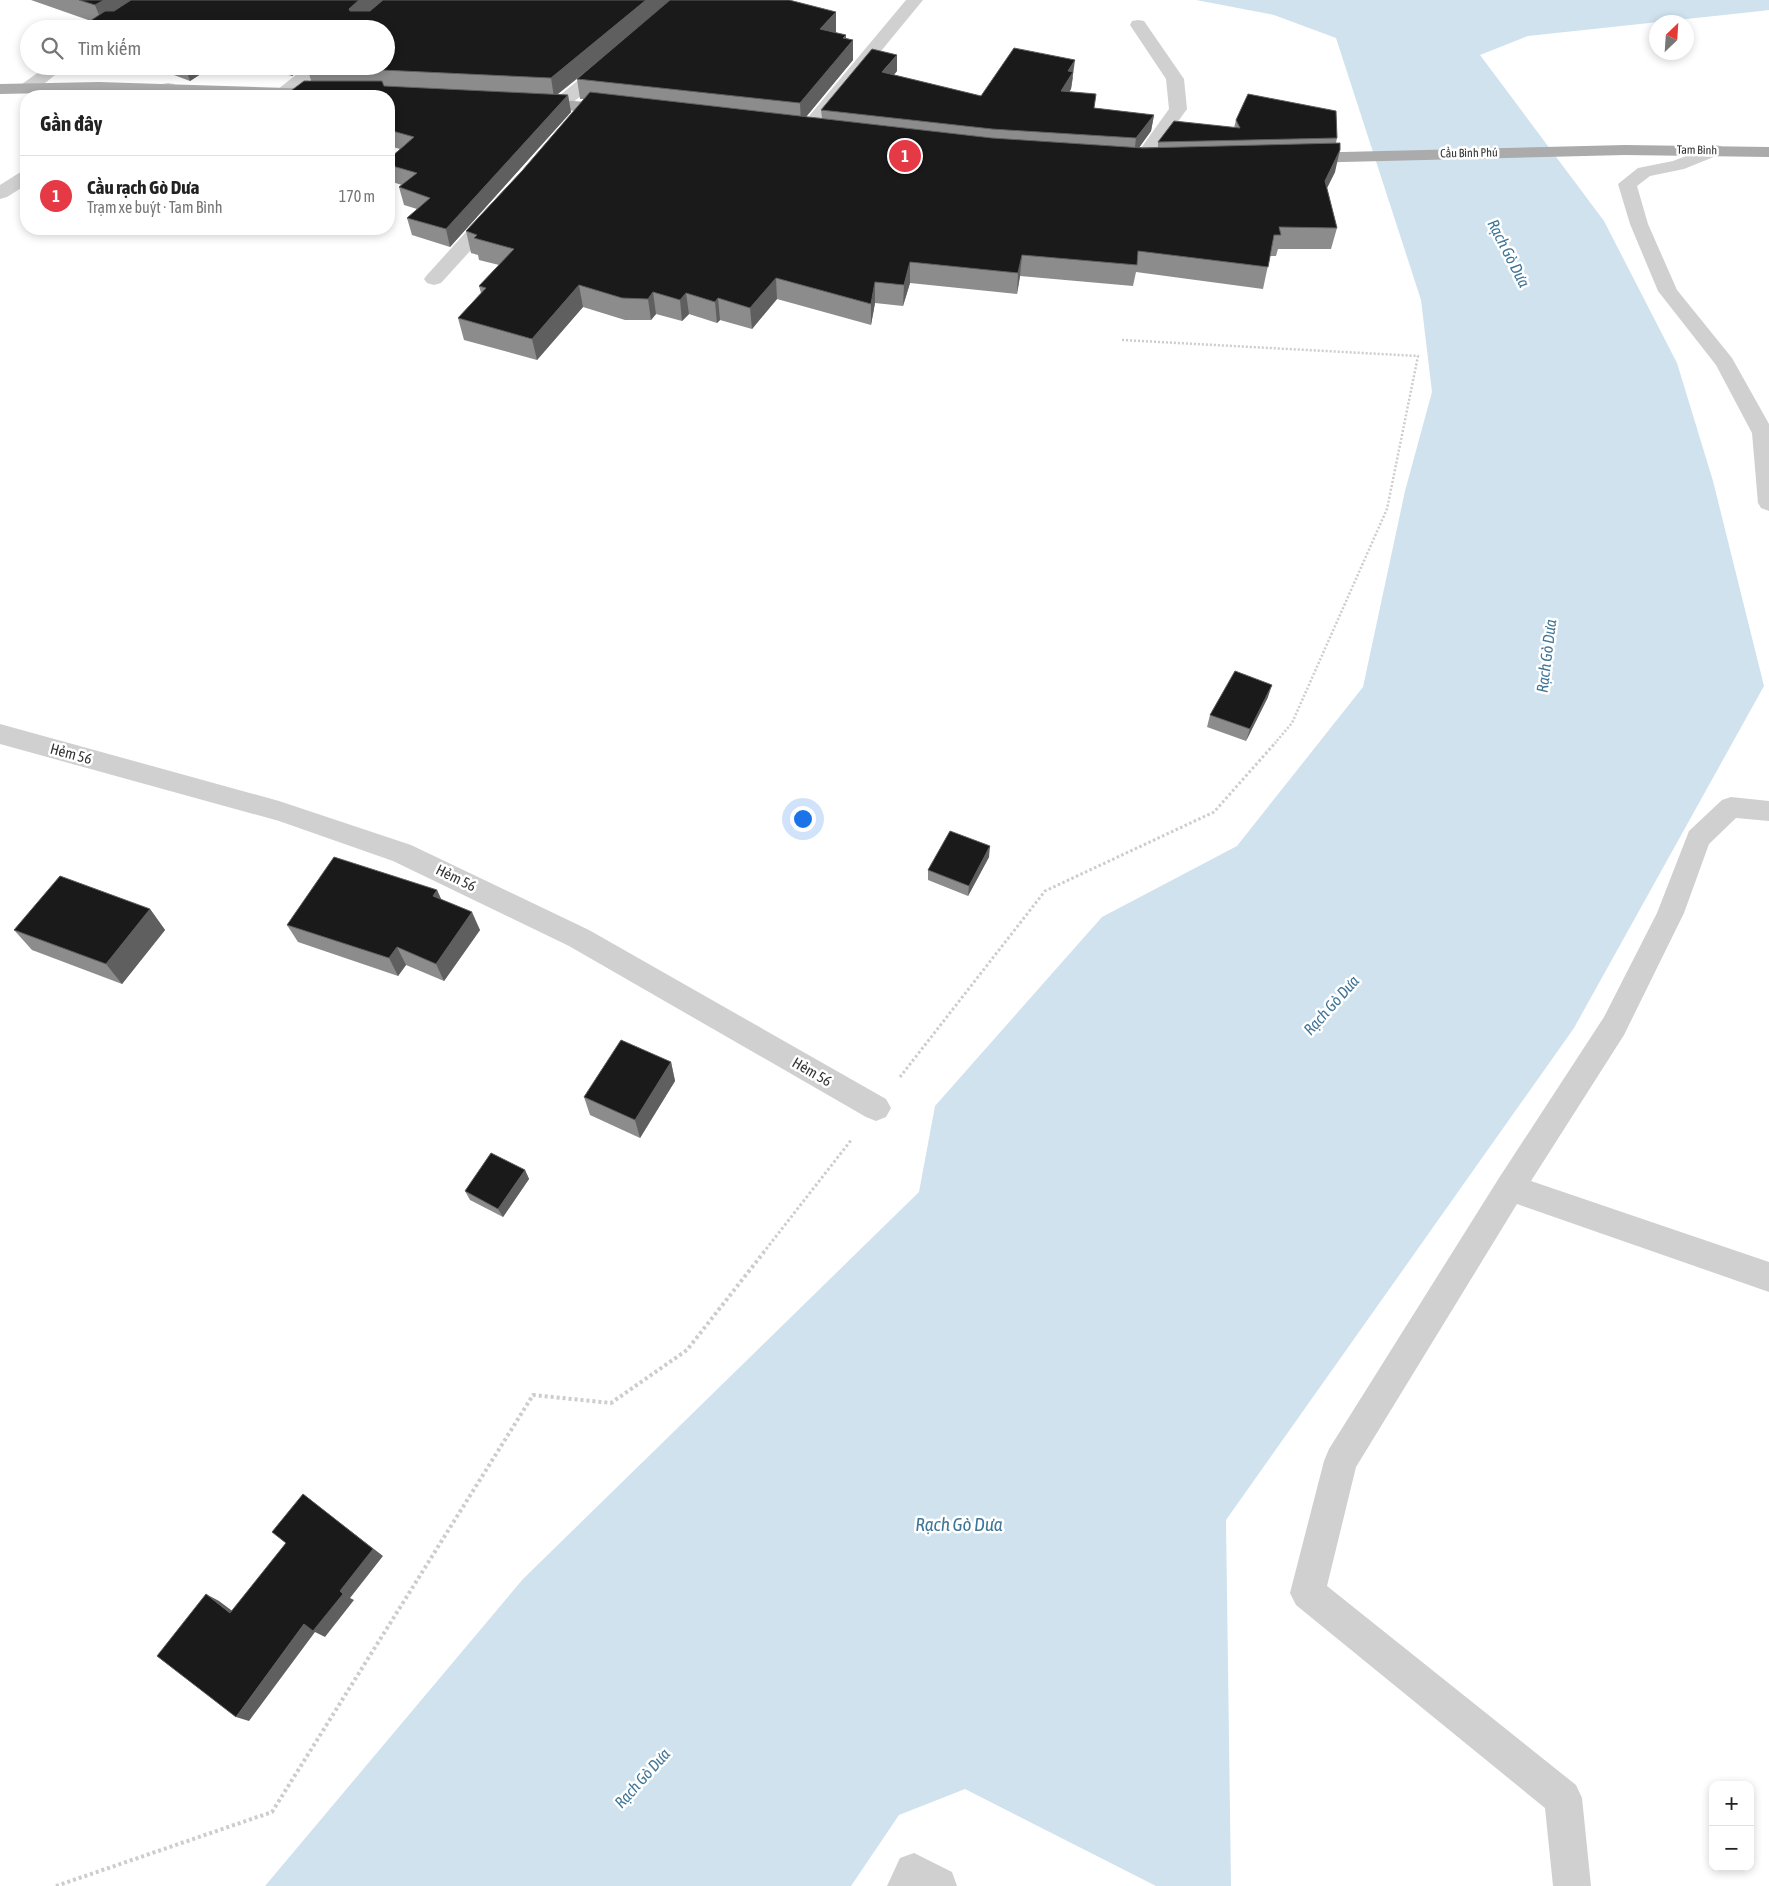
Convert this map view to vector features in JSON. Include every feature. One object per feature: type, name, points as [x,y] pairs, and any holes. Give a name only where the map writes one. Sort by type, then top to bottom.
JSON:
[{"type":"main road","points":[[0,89],[95,90]]},
{"type":"main road","points":[[519,102],[588,106],[628,111]]},
{"type":"main road","points":[[786,129],[825,133]]},
{"type":"main road","name":"Tam Bình","points":[[1625,150],[1769,152]]},
{"type":"main road","name":"Cầu Bình Phú","points":[[1285,158],[1625,150]]},
{"type":"main road","points":[[1120,160],[1159,161]]},
{"type":"street","points":[[806,131],[915,0]]},
{"type":"street","points":[[1138,25],[1174,79],[1178,109],[1140,162]]},
{"type":"street","points":[[559,105],[618,55]]},
{"type":"street","points":[[28,88],[46,75]]},
{"type":"street","points":[[288,90],[307,75]]},
{"type":"street","points":[[575,121],[588,106]]},
{"type":"street","points":[[1715,150],[1678,166],[1644,172],[1627,184],[1640,224],[1668,292],[1725,362],[1763,433],[1769,503]]},
{"type":"street","points":[[0,193],[20,181]]},
{"type":"street","points":[[434,279],[505,202]]},
{"type":"street","name":"Hẻm 56","points":[[0,734],[278,811],[402,853],[578,938],[876,1108]]},
{"type":"street","points":[[1572,1886],[1564,1798],[1308,1592],[1340,1462],[1510,1188],[1614,1026],[1670,913],[1698,838],[1731,807],[1769,811]]},
{"type":"street","points":[[1510,1188],[1769,1277]]},
{"type":"street","points":[[906,1886],[914,1872],[938,1886]]},
{"type":"water","name":"Rạch Gò Dưa","points":[[1196,0],[1769,0],[1769,10],[1694,18],[1694,15],[1649,15],[1649,23],[1528,36],[1480,55],[1604,221],[1677,363],[1713,481],[1764,686],[1574,1028],[1226,1520],[1231,1886],[1156,1886],[965,1789],[899,1815],[851,1886],[265,1886],[523,1579],[919,1192],[935,1106],[1102,917],[1237,846],[1363,687],[1405,491],[1432,392],[1421,300],[1336,38],[1274,15]]},
{"type":"building","points":[[79,0],[104,0],[95,5]]},
{"type":"building","points":[[131,0],[359,0],[349,9],[350,11],[370,11],[383,0],[646,0],[551,78],[395,71],[395,20],[92,20],[105,11],[114,11]]},
{"type":"building","points":[[670,0],[789,0],[836,12],[820,29],[846,35],[843,38],[853,40],[800,103],[577,79]]},
{"type":"building","points":[[1014,48],[1075,60],[1068,71],[1073,72],[1061,91],[1096,94],[1094,108],[1154,115],[1136,138],[992,129],[821,110],[872,49],[897,55],[882,72],[981,96]]},
{"type":"building","points":[[304,81],[382,81],[384,86],[568,95],[446,229],[407,218],[430,198],[399,187],[417,173],[395,167],[395,154],[414,137],[395,132],[395,90],[292,90]]},
{"type":"building","points":[[590,92],[992,138],[1143,148],[1340,143],[1340,150],[1325,181],[1337,228],[1279,227],[1281,235],[1274,235],[1268,267],[1138,251],[1137,265],[1022,255],[1018,273],[910,262],[904,285],[875,282],[871,304],[776,278],[750,308],[718,298],[715,302],[686,293],[680,300],[653,292],[648,299],[622,298],[579,285],[532,339],[458,318],[486,288],[479,286],[514,249],[474,238],[477,235],[466,231],[522,171]]},
{"type":"building","points":[[1248,94],[1336,111],[1337,138],[1158,142],[1174,121],[1240,128],[1236,120]]},
{"type":"building","points":[[1235,671],[1272,685],[1250,729],[1210,715]]},
{"type":"building","points":[[950,831],[990,846],[969,886],[928,870]]},
{"type":"building","points":[[334,857],[437,890],[433,896],[472,912],[436,964],[397,947],[389,958],[287,925]]},
{"type":"building","points":[[60,876],[150,909],[106,964],[14,930]]},
{"type":"building","points":[[621,1040],[671,1062],[635,1120],[584,1097]]},
{"type":"building","points":[[491,1153],[525,1170],[498,1209],[465,1191]]},
{"type":"building","points":[[303,1494],[373,1549],[340,1591],[343,1594],[313,1631],[304,1624],[236,1717],[157,1656],[206,1594],[230,1613],[286,1543],[272,1532]]},
{"type":"place","name":"Cầu rạch Gò Dưa","points":[[905,156]]}]
